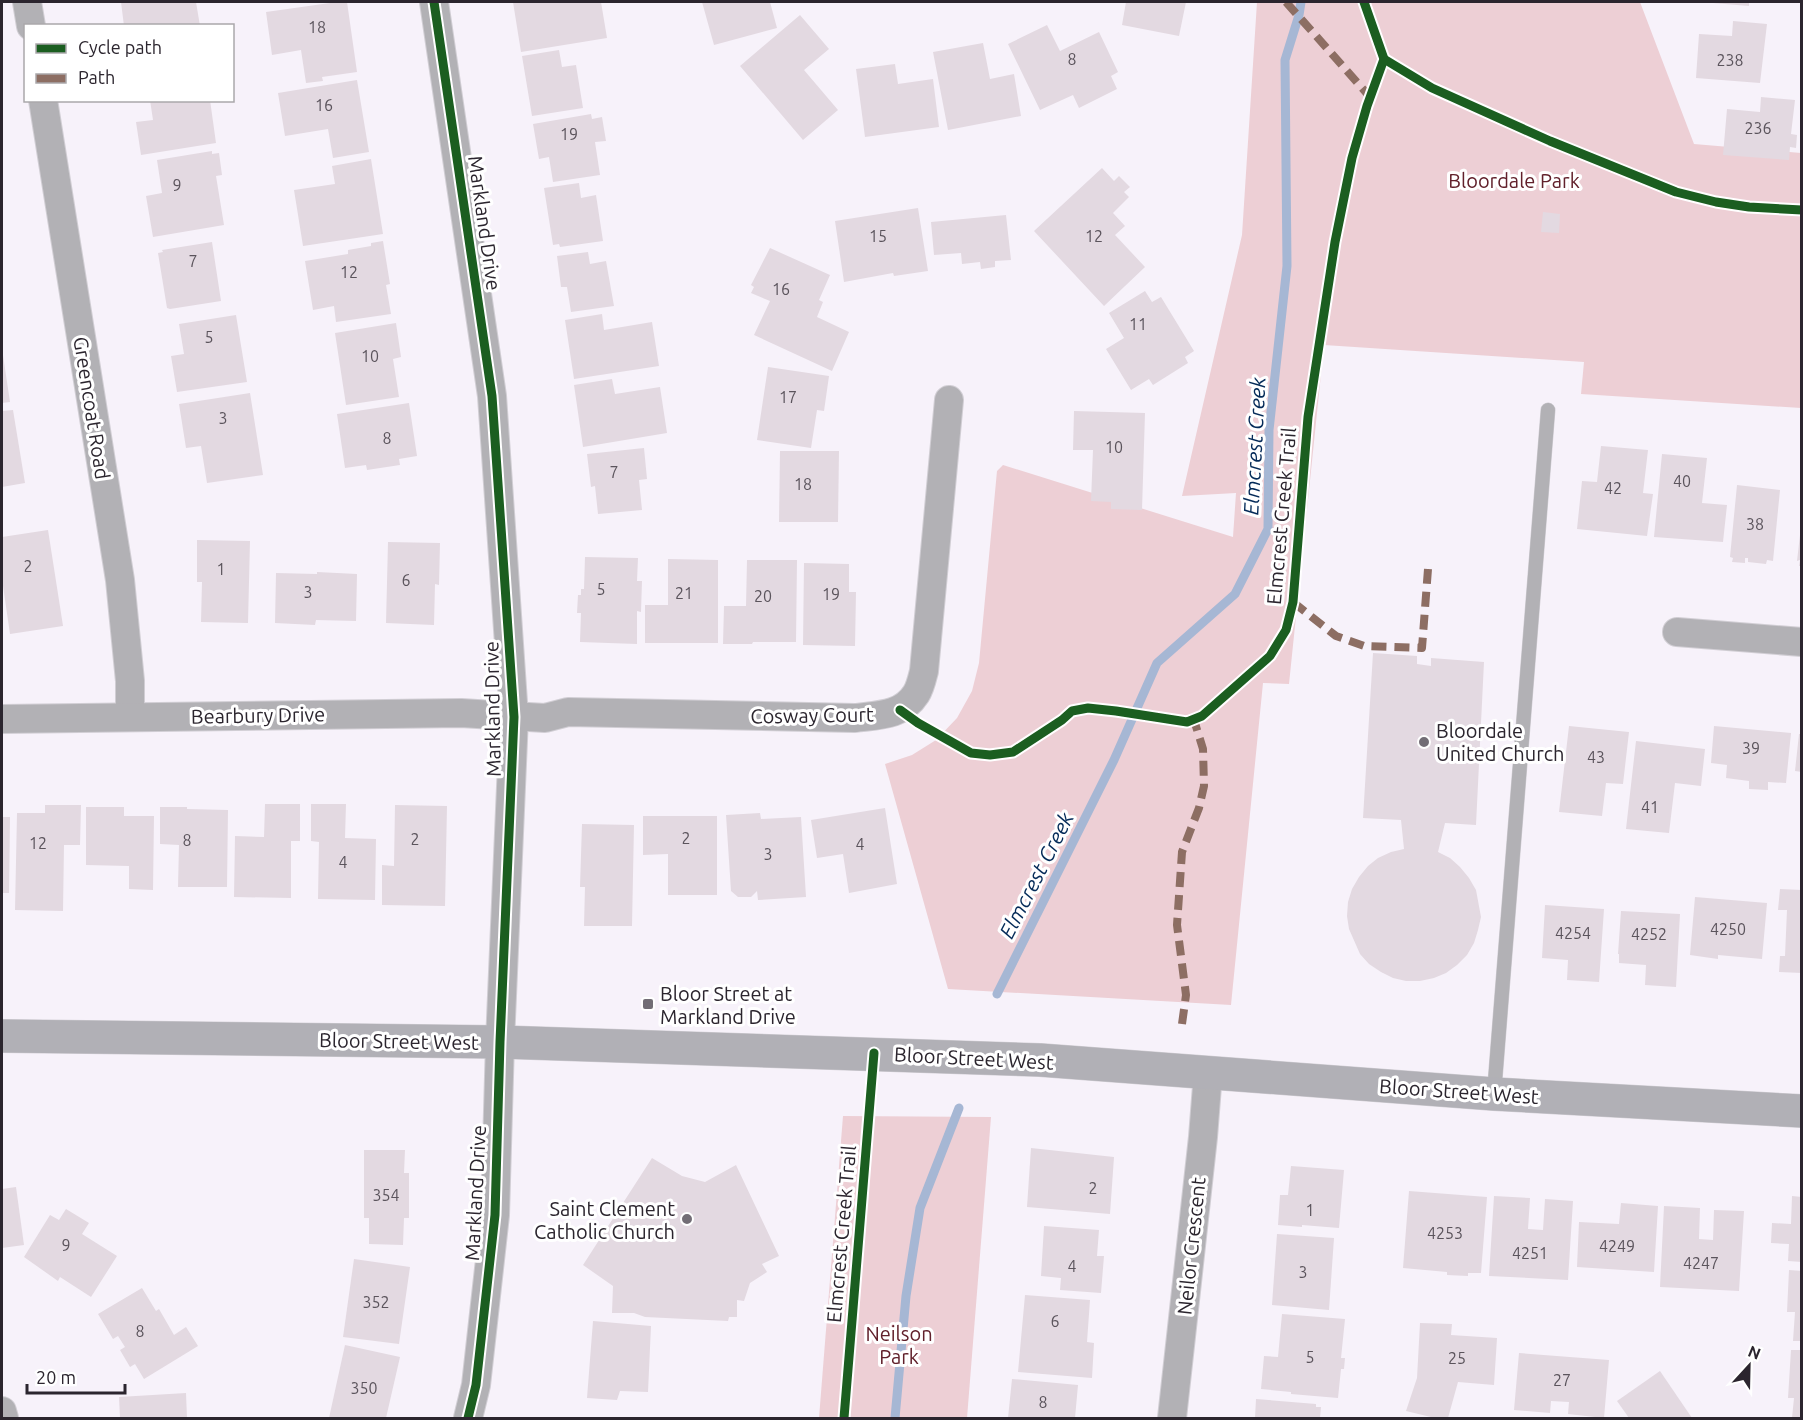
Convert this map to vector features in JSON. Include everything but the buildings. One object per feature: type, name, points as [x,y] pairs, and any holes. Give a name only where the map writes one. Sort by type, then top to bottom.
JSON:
[{"type":"main road","name":"Bloor Street West","points":[[2,1036],[500,1042],[1040,1060],[1494,1094],[1802,1111]]},
{"type":"street","points":[[27,2],[31,24]]},
{"type":"street","name":"Markland Drive","points":[[434,2],[492,396],[514,717],[495,1215],[476,1384],[468,1419]]},
{"type":"street","name":"Greencoat Road","points":[[43,102],[120,580],[130,681],[130,716]]},
{"type":"street","name":"Cosway Court","points":[[514,717],[545,718],[568,712],[855,718],[900,711],[916,694],[924,671],[949,400]]},
{"type":"street","points":[[1677,632],[1802,642]]},
{"type":"street","name":"Bearbury Drive","points":[[2,719],[471,713],[514,717]]},
{"type":"street","name":"Neilor Crescent","points":[[1172,1419],[1208,1073]]},
{"type":"street","points":[[2,1411],[4,1419]]},
{"type":"lane","points":[[1494,1094],[1548,410]]},
{"type":"green space","name":"Bloordale Park","points":[[1257,2],[1640,2],[1694,144],[1801,153],[1801,408],[1581,394],[1584,362],[1324,345],[1289,684],[1263,683],[1231,1005],[948,989],[885,764],[912,755],[936,740],[957,718],[972,691],[979,663],[997,471],[1003,465],[1233,537],[1236,493],[1182,496],[1242,235]]},
{"type":"green space","name":"Neilson Park","points":[[843,1116],[991,1117],[967,1418],[819,1418]]},
{"type":"waterway","name":"Elmcrest Creek","points":[[997,994],[1114,760],[1157,663],[1235,594],[1268,529],[1269,430],[1287,266],[1285,60],[1301,2]]},
{"type":"waterway","name":"Elmcrest Creek","points":[[895,1418],[906,1296],[920,1208],[959,1108]]},
{"type":"marked path","points":[[1286,2],[1370,97]]},
{"type":"marked path","points":[[1293,602],[1336,636],[1364,646],[1422,648],[1428,569]]},
{"type":"marked path","points":[[1182,1024],[1186,995],[1177,925],[1182,852],[1199,808],[1204,786],[1203,749],[1194,720]]},
{"type":"cycle path","points":[[434,2],[492,396],[514,717],[495,1215],[476,1385],[468,1418]]},
{"type":"cycle path","name":"Elmcrest Creek Trail","points":[[900,710],[971,753],[990,755],[1013,752],[1072,711],[1088,708],[1187,722],[1202,716],[1270,656],[1286,630],[1293,602],[1308,417],[1335,242],[1352,158],[1384,59],[1364,2]]},
{"type":"cycle path","points":[[1384,59],[1432,88],[1550,141],[1676,192],[1749,207],[1802,210]]},
{"type":"cycle path","name":"Elmcrest Creek Trail","points":[[844,1418],[874,1053]]},
{"type":"place","name":"Bloordale United Church","points":[[1424,742]]},
{"type":"place","name":"Bloor Street at Markland Drive","points":[[648,1004]]},
{"type":"place","name":"Saint Clement Catholic Church","points":[[687,1219]]}]
